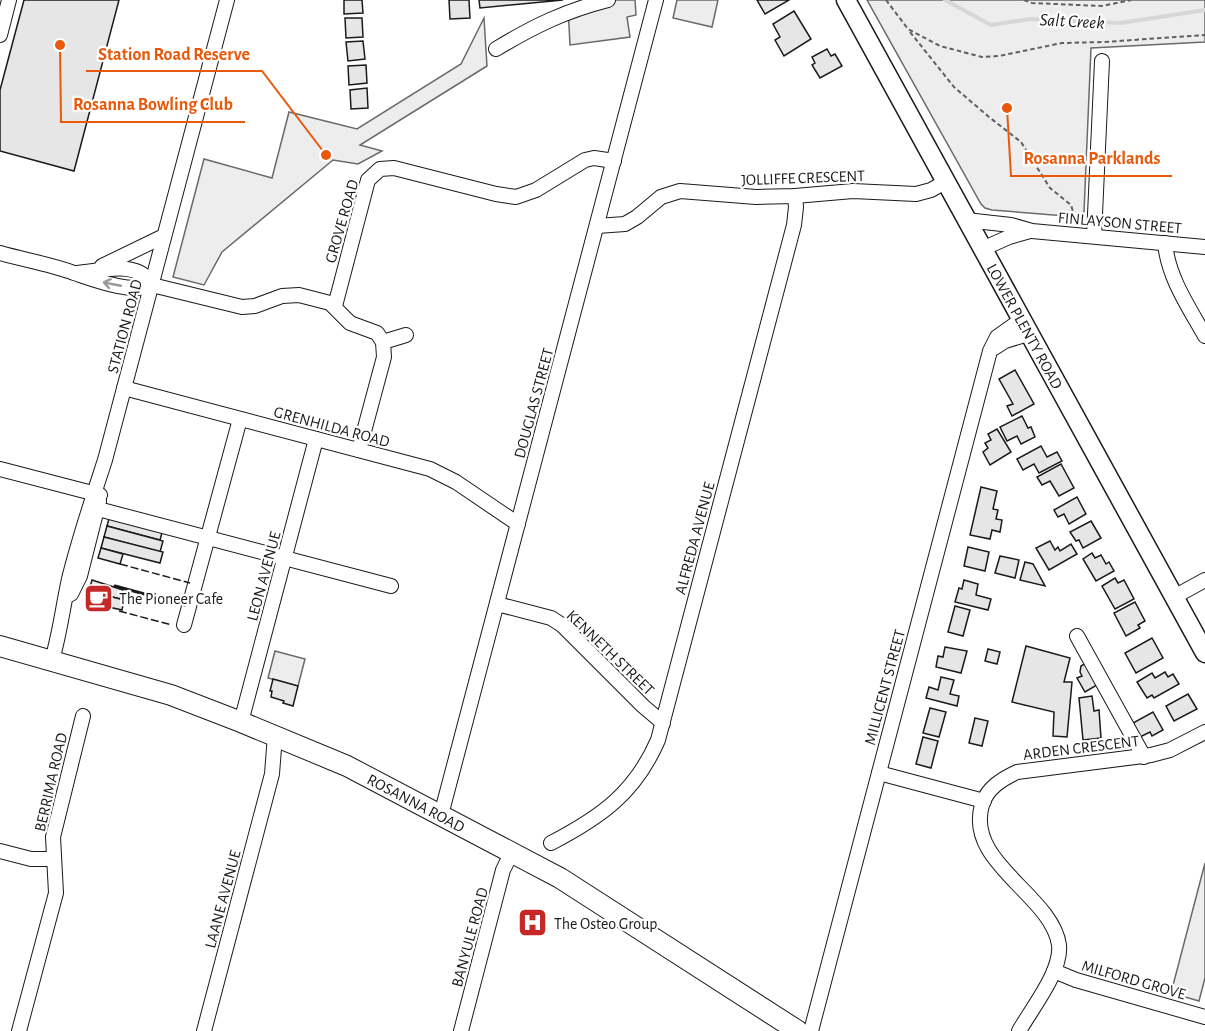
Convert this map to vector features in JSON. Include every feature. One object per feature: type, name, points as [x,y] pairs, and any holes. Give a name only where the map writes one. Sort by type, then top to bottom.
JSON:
[{"type":"highway","name":"ROSANNA ROAD","points":[[0,646],[171,695],[283,738],[347,766],[560,878],[799,1030]]},
{"type":"main road","name":"LOWER PLENTY ROAD","points":[[846,0],[1205,653]]},
{"type":"street","points":[[0,35],[9,0]]},
{"type":"street","name":"STATION ROAD","points":[[52,660],[69,578],[97,499],[105,460],[227,0]]},
{"type":"street","points":[[496,49],[532,28],[575,8],[608,0]]},
{"type":"street","name":"DOUGLAS STREET","points":[[441,815],[656,0]]},
{"type":"street","points":[[1094,236],[1102,61]]},
{"type":"street","name":"GROVE ROAD","points":[[335,306],[368,180],[380,169],[394,168],[495,194],[516,197],[536,190],[578,165],[613,166]]},
{"type":"street","name":"JOLLIFFE CRESCENT","points":[[599,219],[621,225],[632,220],[661,197],[680,191],[737,196],[795,196],[853,190],[916,194],[931,190],[945,182]]},
{"type":"street","name":"ALFREDA AVENUE","points":[[551,843],[588,823],[625,793],[648,760],[663,723],[794,225],[795,196]]},
{"type":"street","name":"FINLAYSON STREET","points":[[966,219],[1011,225],[1032,231],[1205,247]]},
{"type":"street","name":"FINLAYSON STREET","points":[[982,249],[1009,237],[1032,231]]},
{"type":"street","points":[[94,270],[164,236]]},
{"type":"street","points":[[1165,243],[1166,260],[1205,336]]},
{"type":"street","points":[[0,253],[92,280],[134,288],[152,285],[242,308],[294,294],[335,306],[346,320],[373,330],[383,342],[384,357],[359,450]]},
{"type":"street","points":[[74,273],[114,268],[136,272],[147,277],[152,285]]},
{"type":"street","name":"MILLICENT STREET","points":[[799,1030],[879,772],[990,351],[997,337],[1024,327]]},
{"type":"street","points":[[383,342],[406,335]]},
{"type":"street","name":"GRENHILDA ROAD","points":[[124,388],[439,473],[519,524]]},
{"type":"street","points":[[184,625],[240,419]]},
{"type":"street","name":"LEON AVENUE","points":[[241,722],[316,439]]},
{"type":"street","points":[[0,468],[208,538],[391,586]]},
{"type":"street","points":[[1174,597],[1205,580]]},
{"type":"street","name":"KENNETH STREET","points":[[497,604],[551,618],[562,625],[663,723]]},
{"type":"street","points":[[1077,636],[1144,757]]},
{"type":"street","name":"BERRIMA ROAD","points":[[19,1031],[56,893],[52,837],[83,716]]},
{"type":"street","name":"ARDEN CRESCENT","points":[[984,801],[994,785],[1017,772],[1144,757],[1170,750],[1205,732]]},
{"type":"street","name":"LAANE AVENUE","points":[[204,1031],[283,738]]},
{"type":"street","points":[[879,772],[984,801],[980,825],[988,849],[1046,917],[1056,935],[1059,953],[1054,971],[1019,1031]]},
{"type":"street","points":[[0,850],[31,859],[53,859]]},
{"type":"street","name":"BANYULE ROAD","points":[[461,1031],[503,870],[512,852]]},
{"type":"street","name":"MILFORD GROVE","points":[[1054,971],[1076,980],[1205,1017]]},
{"type":"path","points":[[886,0],[954,87],[1021,142],[1050,188],[1071,205],[1075,218]]},
{"type":"path","points":[[1024,0],[1032,3],[1102,6],[1131,0]]},
{"type":"path","points":[[908,29],[940,46],[982,57],[999,56],[1062,43],[1205,35]]},
{"type":"shaded area","points":[[589,0],[635,0],[636,15],[627,17],[630,37],[570,45],[568,6]]},
{"type":"shaded area","points":[[677,0],[718,0],[712,27],[673,18]]},
{"type":"shaded area","points":[[867,0],[1205,0],[1205,42],[1091,48],[1084,212],[1078,217],[992,210],[981,204]]},
{"type":"shaded area","points":[[484,18],[487,66],[360,145],[382,151],[358,164],[333,160],[222,252],[204,285],[173,277],[204,159],[272,178],[289,112],[357,129],[461,64]]},
{"type":"shaded area","points":[[275,651],[305,659],[298,686],[268,678]]},
{"type":"shaded area","points":[[1205,863],[1205,978],[1199,1001],[1171,993]]},
{"type":"building","points":[[24,0],[119,0],[74,171],[0,151],[0,90]]},
{"type":"building","points":[[344,0],[362,0],[363,13],[344,14]]},
{"type":"building","points":[[449,0],[469,0],[470,18],[450,19]]},
{"type":"building","points":[[479,0],[563,0],[480,8]]},
{"type":"building","points":[[757,0],[789,0],[765,14]]},
{"type":"building","points":[[794,11],[811,39],[784,56],[775,40],[780,37],[773,24]]},
{"type":"building","points":[[345,18],[362,18],[363,37],[346,38]]},
{"type":"building","points":[[363,41],[365,59],[348,61],[346,42]]},
{"type":"building","points":[[827,49],[831,56],[835,54],[842,66],[820,78],[812,65],[815,63],[812,57]]},
{"type":"building","points":[[366,65],[367,83],[349,85],[348,66]]},
{"type":"building","points":[[367,88],[368,108],[351,109],[350,90]]},
{"type":"building","points":[[1015,370],[1034,404],[1012,416],[1007,406],[1013,404],[999,379]]},
{"type":"building","points":[[1022,416],[1028,428],[1031,427],[1035,437],[1021,444],[1017,436],[1007,441],[1000,427]]},
{"type":"building","points":[[997,429],[1011,452],[990,465],[983,452],[988,448],[985,443],[991,440],[988,434]]},
{"type":"building","points":[[1041,446],[1047,457],[1057,452],[1062,461],[1039,473],[1034,464],[1023,470],[1017,459]]},
{"type":"building","points":[[1061,464],[1074,488],[1059,496],[1050,481],[1042,485],[1037,477]]},
{"type":"building","points":[[981,487],[997,491],[993,509],[998,510],[996,519],[1002,520],[1000,532],[992,530],[990,539],[970,535]]},
{"type":"building","points":[[1077,497],[1086,514],[1069,524],[1064,514],[1058,517],[1054,510]]},
{"type":"building","points":[[110,515],[163,529],[160,540],[107,526]]},
{"type":"building","points":[[1091,521],[1101,538],[1083,548],[1079,540],[1076,541],[1070,532]]},
{"type":"building","points":[[107,526],[163,541],[160,552],[104,537]]},
{"type":"building","points":[[104,537],[163,552],[160,563],[101,548]]},
{"type":"building","points":[[1050,541],[1055,550],[1058,547],[1060,551],[1071,544],[1077,554],[1049,570],[1036,548]]},
{"type":"building","points":[[968,547],[989,552],[985,571],[964,566]]},
{"type":"building","points":[[101,548],[123,554],[120,564],[98,558]]},
{"type":"building","points":[[1092,553],[1095,558],[1101,555],[1114,571],[1096,581],[1083,559]]},
{"type":"building","points":[[1000,556],[1019,560],[1015,578],[995,573]]},
{"type":"building","points":[[1025,562],[1033,564],[1045,586],[1020,580]]},
{"type":"building","points":[[1115,578],[1118,583],[1124,580],[1134,599],[1115,609],[1102,586]]},
{"type":"building","points":[[92,580],[123,590],[120,599],[89,591]]},
{"type":"building","points":[[964,580],[978,584],[976,595],[991,599],[988,610],[955,602]]},
{"type":"building","points":[[89,591],[124,600],[122,610],[86,602]]},
{"type":"building","points":[[1135,602],[1145,621],[1138,625],[1140,628],[1126,636],[1114,613]]},
{"type":"building","points":[[955,606],[970,610],[963,636],[948,632]]},
{"type":"building","points":[[1152,638],[1163,658],[1136,673],[1125,653]]},
{"type":"building","points":[[1026,646],[1070,658],[1064,682],[1072,682],[1067,737],[1053,736],[1054,712],[1012,702]]},
{"type":"building","points":[[945,647],[967,651],[961,673],[936,667],[938,656],[943,657]]},
{"type":"building","points":[[988,649],[1000,652],[997,664],[985,661]]},
{"type":"building","points":[[1086,663],[1097,685],[1085,692],[1077,678],[1082,676],[1081,666]]},
{"type":"building","points":[[1165,672],[1168,677],[1173,674],[1179,684],[1154,698],[1152,695],[1147,698],[1137,682],[1152,673],[1155,678]]},
{"type":"building","points":[[941,677],[954,680],[950,694],[959,696],[957,706],[926,698],[929,687],[938,690]]},
{"type":"building","points":[[273,679],[298,686],[293,706],[271,697]]},
{"type":"building","points":[[1188,694],[1197,709],[1174,721],[1166,706]]},
{"type":"building","points":[[1092,696],[1094,711],[1099,710],[1101,738],[1083,740],[1079,698]]},
{"type":"building","points":[[930,708],[946,712],[939,737],[923,733]]},
{"type":"building","points":[[1153,712],[1163,730],[1152,736],[1150,732],[1140,737],[1133,723]]},
{"type":"building","points":[[975,718],[988,721],[982,746],[969,743]]},
{"type":"building","points":[[923,737],[938,741],[931,768],[916,764]]},
{"type":"waterway","name":"Salt Creek","points":[[945,0],[991,25],[1030,19],[1121,23],[1205,10]]},
{"type":"fence","points":[[120,564],[190,583]]},
{"type":"fence","points":[[119,611],[172,625]]},
{"type":"wall","points":[[115,586],[185,605]]},
{"type":"place","name":"Rosanna Bowling Club","points":[[60,45]]},
{"type":"place","name":"Rosanna Parklands","points":[[1007,108]]},
{"type":"place","name":"Station Road Reserve","points":[[326,155]]},
{"type":"place","name":"The Pioneer Cafe","points":[[98,598]]},
{"type":"place","name":"The Osteo Group","points":[[533,923]]}]
